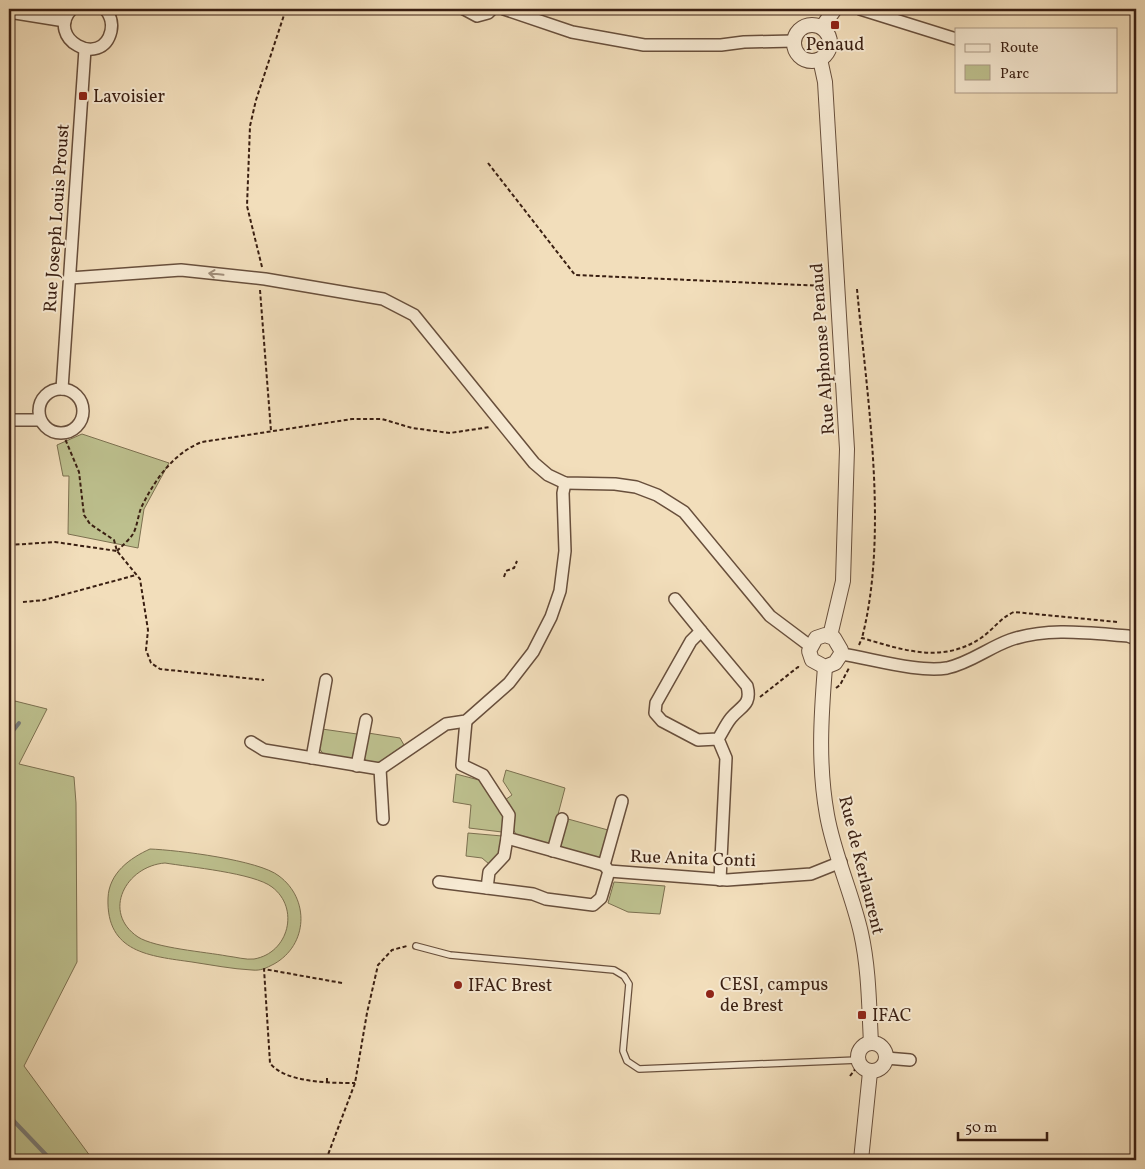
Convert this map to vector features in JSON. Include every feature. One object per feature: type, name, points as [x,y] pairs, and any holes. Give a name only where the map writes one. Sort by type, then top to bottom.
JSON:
[{"type":"street","points":[[72,9],[65,21],[65,30],[69,39],[76,46],[85,49],[94,49],[103,44],[109,37],[112,28],[111,18],[106,9]]},
{"type":"street","points":[[464,9],[477,16],[488,13],[492,9]]},
{"type":"street","points":[[504,9],[572,32],[644,45],[721,45],[744,42],[794,41]]},
{"type":"street","points":[[822,27],[834,9]]},
{"type":"street","points":[[860,9],[955,39]]},
{"type":"street","points":[[9,12],[65,21]]},
{"type":"street","points":[[816,25],[822,27],[829,35],[830,41],[827,54],[820,59],[805,59],[800,56],[794,41],[799,30],[806,26],[816,25]]},
{"type":"street","name":"Rue Joseph Louis Proust","points":[[62,389],[85,49]]},
{"type":"street","name":"Rue Alphonse Penaud","points":[[820,59],[825,82],[848,449],[843,581],[830,636]]},
{"type":"street","points":[[70,278],[181,270],[262,278],[383,299],[414,315],[502,425],[534,463],[548,475],[565,483],[615,484],[636,487],[657,496],[684,512],[770,616],[810,646],[812,660],[825,667],[835,663],[845,653]]},
{"type":"street","points":[[62,389],[73,392],[81,400],[84,410],[81,422],[74,430],[64,434],[54,433],[46,428],[40,420],[39,409],[42,398],[51,391],[62,389]]},
{"type":"street","points":[[9,420],[40,420]]},
{"type":"street","points":[[251,742],[264,750],[380,769],[446,724],[466,721],[509,683],[522,668],[534,652],[551,618],[560,591],[564,566],[563,493],[565,483]]},
{"type":"street","points":[[676,599],[747,686],[749,696],[746,706],[730,718],[718,739]]},
{"type":"street","points":[[701,631],[691,641],[656,703],[655,713],[662,721],[698,740],[718,739]]},
{"type":"street","points":[[810,646],[820,636],[830,636],[838,642],[845,653],[929,669],[946,668],[965,662],[1011,640],[1056,631],[1128,636],[1136,639]]},
{"type":"street","name":"Rue de Kerlaurent","points":[[825,667],[821,690],[820,768],[827,817],[862,934],[868,978],[871,1043]]},
{"type":"street","points":[[312,758],[326,680]]},
{"type":"street","points":[[357,766],[366,720]]},
{"type":"street","points":[[466,721],[462,765],[483,775],[510,815],[504,856],[489,872],[487,888]]},
{"type":"street","points":[[718,739],[726,758],[720,880]]},
{"type":"street","points":[[380,769],[382,819]]},
{"type":"street","name":"Rue Anita Conti","points":[[606,868],[622,801]]},
{"type":"street","points":[[553,851],[562,819]]},
{"type":"street","name":"Rue Anita Conti","points":[[507,838],[606,868],[720,880],[811,874],[841,862]]},
{"type":"street","points":[[440,882],[593,904],[601,898],[606,868]]},
{"type":"street","points":[[871,1043],[880,1045],[886,1058],[883,1066],[870,1072],[862,1068],[858,1060],[859,1051],[871,1043]]},
{"type":"street","points":[[886,1058],[910,1060]]},
{"type":"street","points":[[861,1160],[870,1072]]},
{"type":"lane","points":[[416,946],[450,955],[614,970],[624,976],[629,984],[623,1051],[627,1061],[639,1069],[858,1060]]},
{"type":"path","points":[[271,431],[262,278],[247,206],[250,126],[256,100],[286,9]]},
{"type":"path","points":[[488,163],[575,275],[837,287]]},
{"type":"path","points":[[821,690],[830,692],[840,685],[848,672],[845,653],[862,638],[868,614],[874,530],[871,440],[857,289]]},
{"type":"path","points":[[117,551],[133,534],[142,508],[160,475],[180,454],[191,446],[202,442],[352,419],[382,419],[412,428],[450,433],[502,425]]},
{"type":"path","points":[[64,434],[79,472],[84,515],[90,524],[114,540],[117,551],[136,575],[141,588],[148,630],[146,650],[151,663],[160,669],[264,680]]},
{"type":"path","points":[[9,545],[55,542],[117,551]]},
{"type":"path","points":[[504,577],[506,571],[514,568],[518,561]]},
{"type":"path","points":[[23,602],[44,600],[136,575]]},
{"type":"path","points":[[862,638],[897,648],[933,654],[955,652],[982,638],[1005,616],[1014,612],[1120,623]]},
{"type":"path","points":[[749,696],[761,698],[798,667],[806,669]]},
{"type":"path","points":[[326,1160],[355,1083],[372,984],[378,966],[392,950],[416,946]]},
{"type":"path","points":[[342,983],[264,969],[270,1063],[276,1071],[283,1074],[327,1083],[355,1083]]},
{"type":"path","points":[[327,1078],[327,1083]]},
{"type":"green space","points":[[82,434],[169,463],[144,509],[138,548],[68,534],[69,476],[63,476],[57,445]]},
{"type":"green space","points":[[15,701],[47,709],[19,764],[74,777],[76,803],[77,962],[24,1066],[93,1160],[9,1160],[9,712]]},
{"type":"green space","points":[[322,729],[357,734],[353,757],[349,760],[324,755],[319,748]]},
{"type":"green space","points":[[368,733],[400,738],[404,745],[377,764],[367,762],[364,758]]},
{"type":"green space","points":[[506,770],[565,788],[551,841],[546,844],[517,836],[513,829],[513,813],[505,800],[512,795],[503,781]]},
{"type":"green space","points":[[456,774],[479,780],[504,817],[502,832],[469,828],[471,805],[453,802]]},
{"type":"green space","points":[[568,819],[608,830],[601,856],[597,858],[563,848],[560,844]]},
{"type":"green space","points":[[468,833],[502,836],[499,855],[489,864],[482,858],[466,856]]},
{"type":"green space","points":[[150,849],[179,851],[237,861],[269,870],[279,876],[296,897],[300,909],[301,922],[299,934],[285,956],[263,969],[230,968],[146,954],[123,941],[114,930],[109,916],[109,889],[116,874],[122,867]],"holes":[[[165,863],[237,874],[263,882],[272,887],[281,896],[286,906],[288,917],[287,929],[276,948],[266,955],[251,959],[168,947],[138,937],[127,927],[121,915],[120,903],[123,892],[139,872],[151,866]]]},
{"type":"green space","points":[[614,882],[665,886],[660,914],[628,912],[608,903]]},
{"type":"waterway","points":[[9,736],[19,723]]},
{"type":"waterway","points":[[9,1116],[51,1160]]},
{"type":"place","name":"Penaud","points":[[835,25]]},
{"type":"place","name":"Lavoisier","points":[[83,96]]},
{"type":"place","name":"IFAC Brest","points":[[458,985]]},
{"type":"place","name":"CESI, campus de Brest","points":[[710,994]]},
{"type":"place","name":"IFAC","points":[[862,1015]]}]
